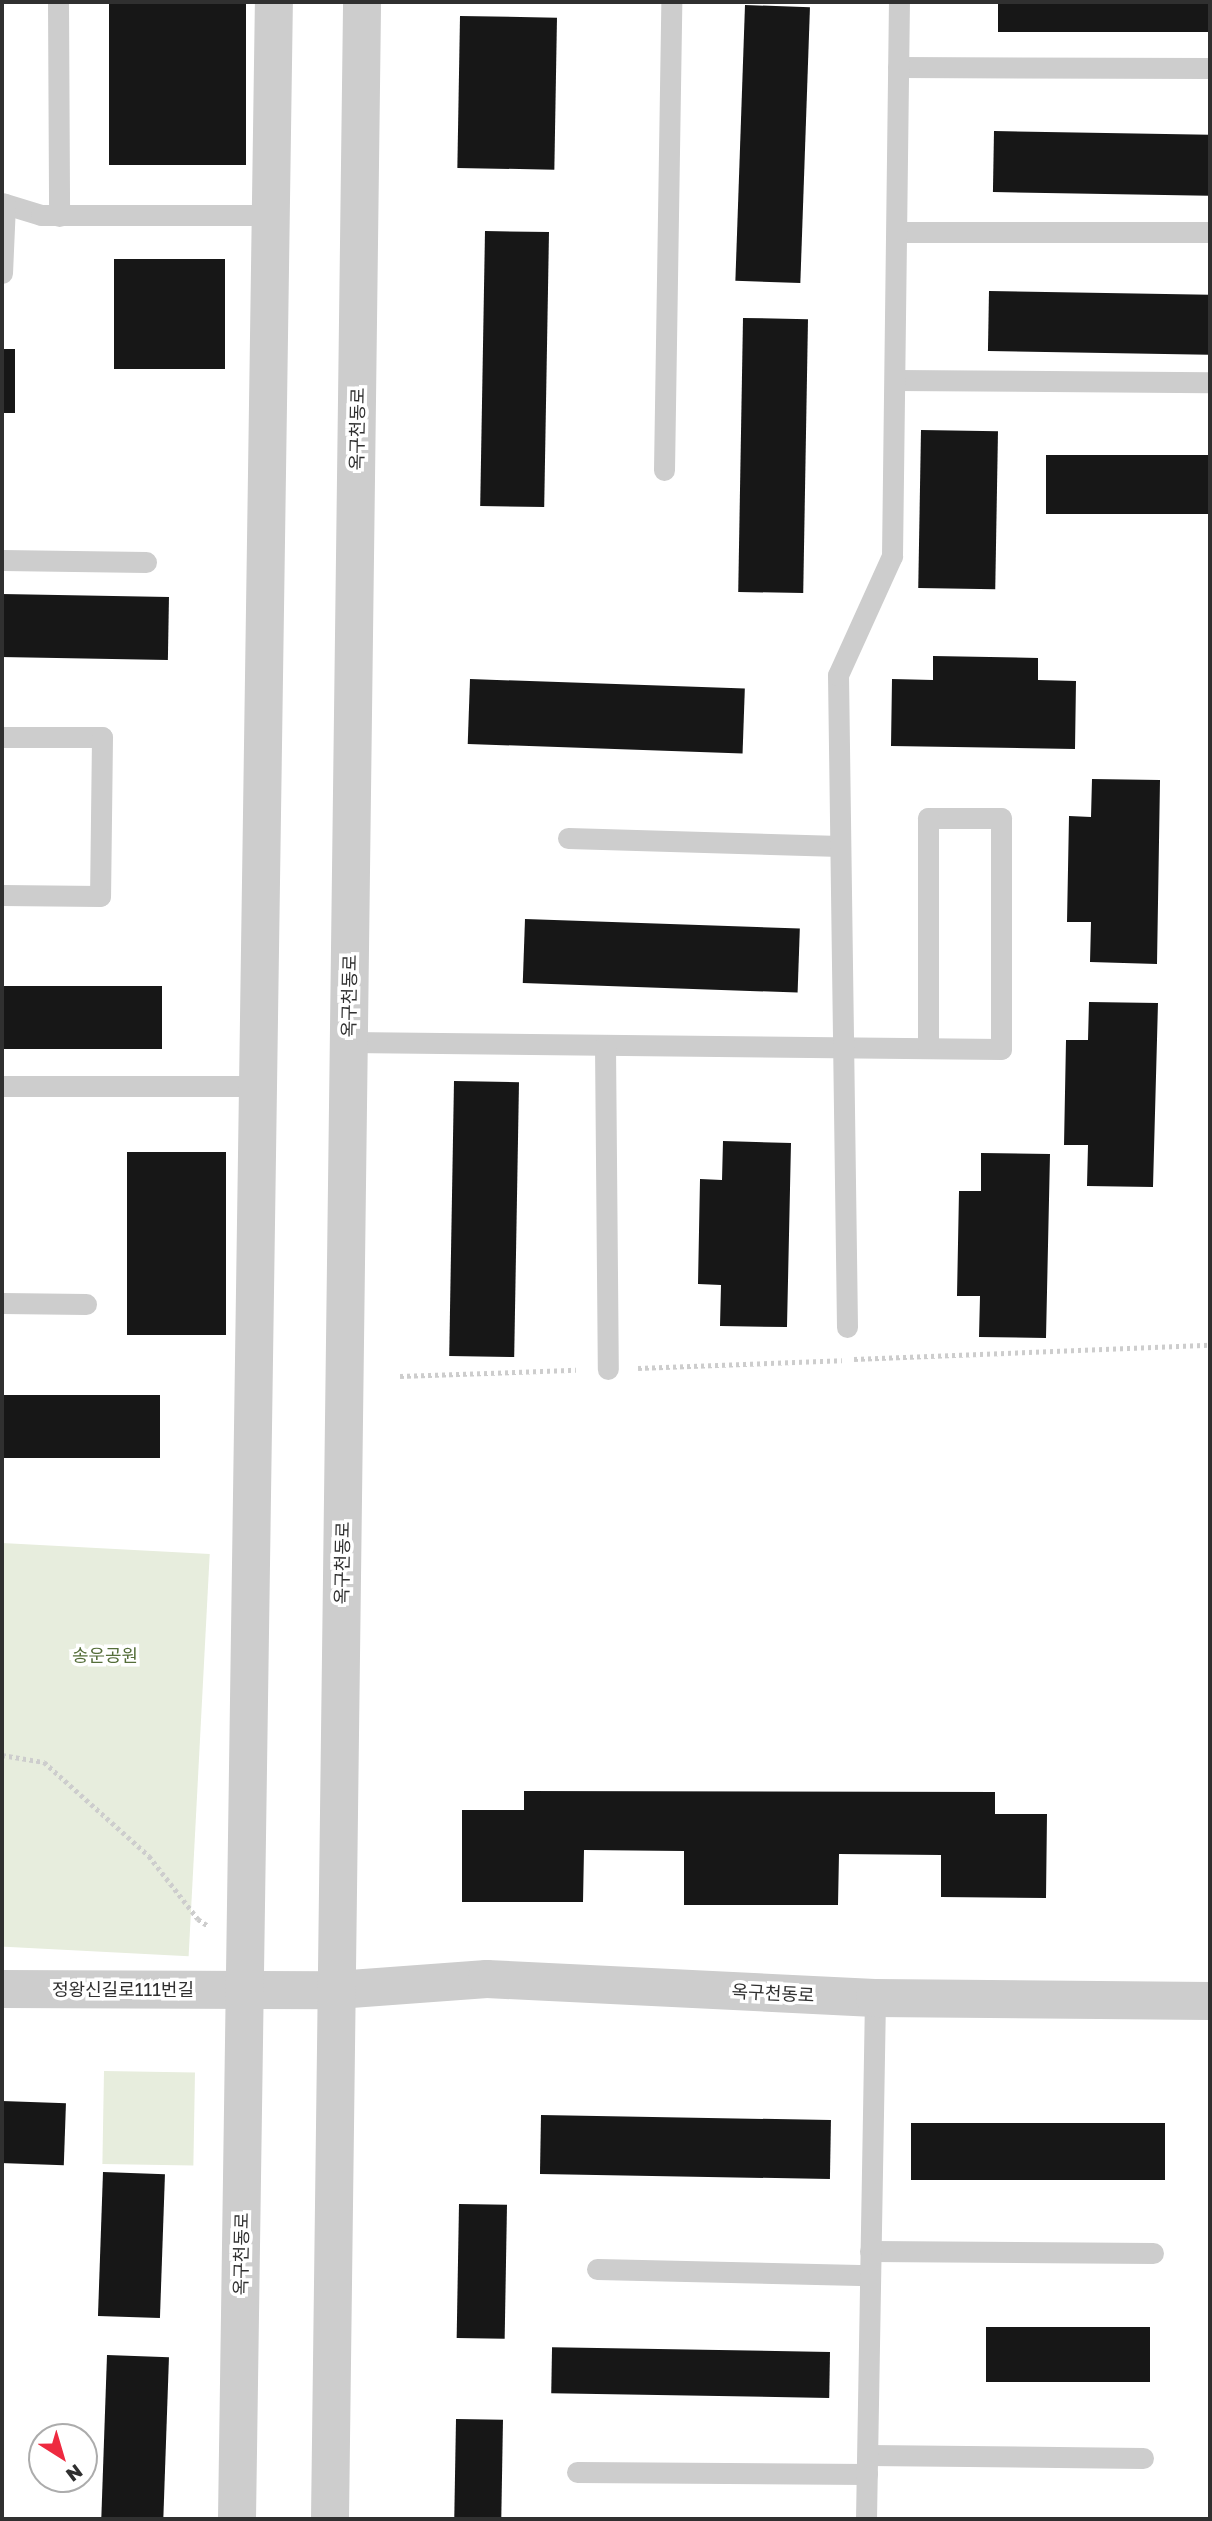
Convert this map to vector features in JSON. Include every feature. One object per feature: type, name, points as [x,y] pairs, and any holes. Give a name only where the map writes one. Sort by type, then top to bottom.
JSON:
[{"type":"street","name":"옥구천동로","points":[[237,2519],[274,2]]},
{"type":"street","name":"옥구천동로","points":[[330,2519],[362,2]]},
{"type":"street","name":"옥구천동로","points":[[244,1989],[337,1990],[487,1979],[875,1998],[1210,2001]]},
{"type":"street","name":"정왕신길로111번길","points":[[2,1989],[244,1989]]},
{"type":"lane","points":[[58,2],[59,216]]},
{"type":"lane","points":[[664,470],[671,2]]},
{"type":"lane","points":[[847,1327],[838,675],[892,556],[899,2]]},
{"type":"lane","points":[[898,67],[1210,68]]},
{"type":"lane","points":[[2,273],[4,203],[41,215],[59,216],[271,215]]},
{"type":"lane","points":[[897,232],[1210,232]]},
{"type":"lane","points":[[895,380],[1210,382]]},
{"type":"lane","points":[[2,560],[146,562]]},
{"type":"lane","points":[[2,737],[102,737],[100,896],[2,895]]},
{"type":"lane","points":[[349,1042],[1001,1049],[1001,818],[928,818],[928,1048]]},
{"type":"lane","points":[[568,838],[840,846]]},
{"type":"lane","points":[[605,1045],[608,1369]]},
{"type":"lane","points":[[2,1086],[258,1086]]},
{"type":"lane","points":[[2,1303],[86,1304]]},
{"type":"lane","points":[[866,2519],[875,1998]]},
{"type":"lane","points":[[870,2251],[1153,2253]]},
{"type":"lane","points":[[597,2269],[870,2275]]},
{"type":"lane","points":[[577,2472],[1143,2458]]},
{"type":"path","points":[[400,1376],[1210,1345]]},
{"type":"path","points":[[2,1755],[44,1762],[149,1856],[198,1919],[245,1951]]},
{"type":"green space","name":"송운공원","points":[[2,1543],[210,1554],[189,1956],[2,1947]]},
{"type":"green space","points":[[104,2071],[195,2073],[193,2166],[102,2164]]},
{"type":"building","points":[[109,2],[246,2],[246,165],[109,165]]},
{"type":"building","points":[[998,2],[1210,2],[1210,32],[998,32]]},
{"type":"building","points":[[745,5],[810,7],[800,283],[735,281]]},
{"type":"building","points":[[460,16],[557,18],[554,170],[457,168]]},
{"type":"building","points":[[994,131],[1210,135],[1209,196],[993,192]]},
{"type":"building","points":[[485,231],[549,232],[544,507],[480,506]]},
{"type":"building","points":[[114,259],[225,259],[225,369],[114,369]]},
{"type":"building","points":[[989,291],[1210,295],[1209,355],[988,351]]},
{"type":"building","points":[[743,318],[808,319],[803,593],[738,592]]},
{"type":"building","points":[[2,349],[15,349],[15,413],[2,413]]},
{"type":"building","points":[[921,430],[998,431],[995,589],[918,588]]},
{"type":"building","points":[[1046,455],[1210,455],[1210,514],[1046,514]]},
{"type":"building","points":[[2,594],[169,597],[168,660],[2,657]]},
{"type":"building","points":[[933,656],[1038,658],[1038,680],[1076,681],[1075,749],[891,746],[892,679],[933,680]]},
{"type":"building","points":[[470,679],[745,689],[743,754],[468,744]]},
{"type":"building","points":[[1092,779],[1160,780],[1157,964],[1090,962],[1091,922],[1067,922],[1069,816],[1091,817]]},
{"type":"building","points":[[525,919],[800,929],[798,993],[523,983]]},
{"type":"building","points":[[2,986],[162,986],[162,1049],[2,1049]]},
{"type":"building","points":[[1089,1002],[1158,1003],[1153,1187],[1087,1186],[1088,1145],[1064,1145],[1066,1040],[1088,1040]]},
{"type":"building","points":[[454,1081],[519,1082],[514,1357],[449,1356]]},
{"type":"building","points":[[723,1141],[791,1143],[787,1327],[720,1326],[721,1285],[698,1284],[700,1179],[722,1180]]},
{"type":"building","points":[[127,1152],[226,1152],[226,1335],[127,1335]]},
{"type":"building","points":[[981,1153],[1050,1154],[1046,1338],[979,1337],[980,1296],[957,1296],[959,1191],[981,1191]]},
{"type":"building","points":[[2,1395],[160,1395],[160,1458],[2,1458]]},
{"type":"building","points":[[524,1791],[995,1792],[995,1814],[1047,1814],[1046,1898],[941,1897],[941,1855],[839,1854],[838,1905],[684,1905],[684,1851],[584,1850],[583,1902],[462,1902],[462,1810],[524,1810]]},
{"type":"building","points":[[2,2101],[66,2103],[64,2165],[2,2163]]},
{"type":"building","points":[[541,2115],[831,2120],[830,2179],[540,2174]]},
{"type":"building","points":[[911,2123],[1165,2123],[1165,2180],[911,2180]]},
{"type":"building","points":[[103,2172],[165,2174],[160,2318],[98,2316]]},
{"type":"building","points":[[459,2204],[507,2205],[505,2339],[457,2338]]},
{"type":"building","points":[[986,2327],[1150,2327],[1150,2382],[986,2382]]},
{"type":"building","points":[[552,2347],[830,2352],[829,2398],[551,2393]]},
{"type":"building","points":[[107,2355],[169,2357],[163,2519],[101,2519]]},
{"type":"building","points":[[456,2419],[503,2420],[501,2519],[454,2519]]}]
